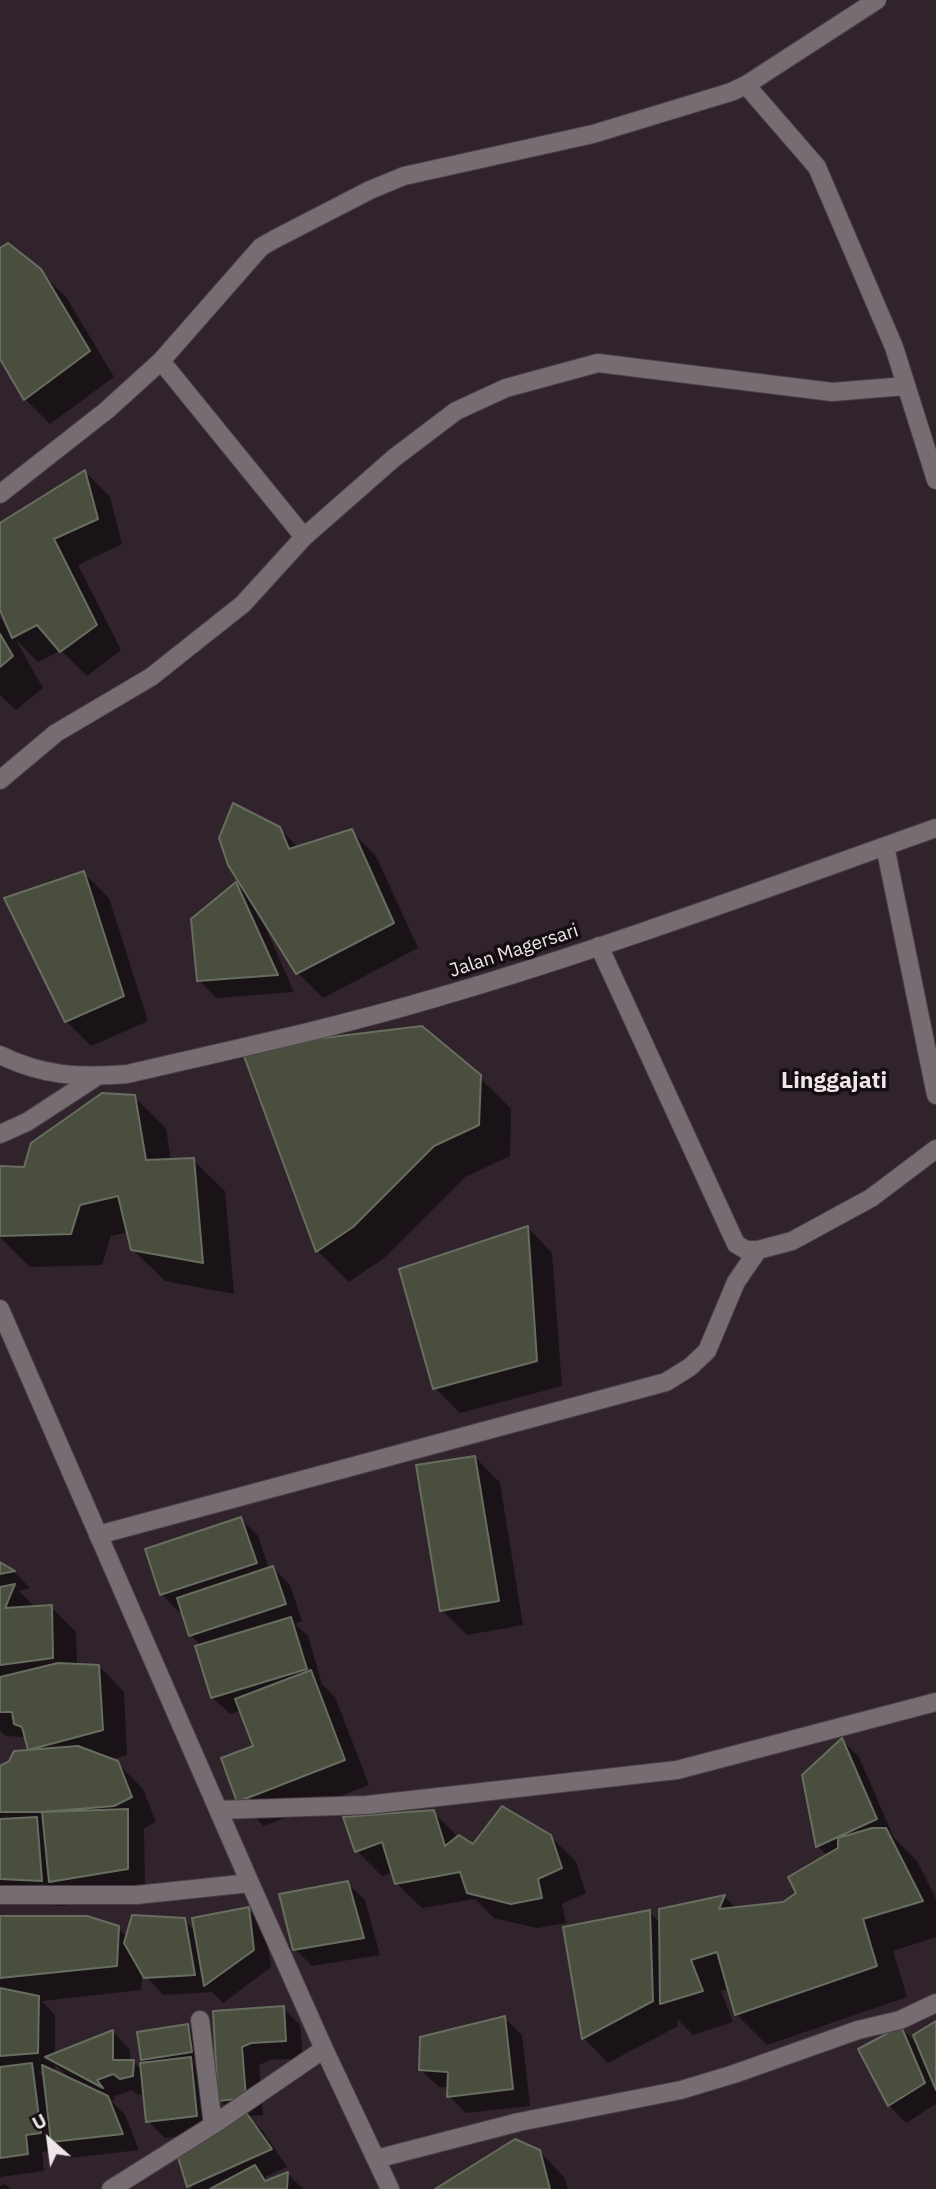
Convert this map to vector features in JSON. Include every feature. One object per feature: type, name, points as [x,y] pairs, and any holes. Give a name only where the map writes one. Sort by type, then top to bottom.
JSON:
[{"type":"street","points":[[0,494],[107,410],[161,361],[261,247],[370,190],[404,176],[593,134],[731,92],[877,0]]},
{"type":"street","points":[[746,85],[817,167],[894,347],[936,480]]},
{"type":"street","points":[[161,361],[304,537]]},
{"type":"street","points":[[0,780],[56,733],[151,677],[243,604],[304,537],[394,458],[456,411],[506,388],[598,363],[832,392],[906,386]]},
{"type":"street","name":"Jalan Magersari","points":[[0,1055],[52,1074],[96,1077],[127,1074],[349,1023],[439,998],[599,946],[936,828]]},
{"type":"street","points":[[885,846],[936,1095]]},
{"type":"street","points":[[599,946],[736,1244],[746,1250],[758,1250],[792,1241],[871,1198],[936,1149]]},
{"type":"street","points":[[0,1134],[27,1122],[96,1077]]},
{"type":"street","points":[[98,1535],[666,1382],[690,1367],[707,1351],[736,1282],[758,1250]]},
{"type":"street","points":[[0,1309],[250,1883],[390,2189]]},
{"type":"street","points":[[218,1810],[367,1805],[677,1770],[936,1702]]},
{"type":"street","points":[[0,1895],[136,1895],[250,1883]]},
{"type":"street","points":[[376,2159],[519,2122],[681,2090],[858,2030],[901,2020],[936,2003]]},
{"type":"street","points":[[200,2020],[214,2125]]},
{"type":"street","points":[[111,2189],[214,2125],[324,2049]]},
{"type":"building","points":[[8,243],[41,269],[90,351],[24,400],[0,359],[0,248]]},
{"type":"building","points":[[85,470],[98,519],[54,539],[97,625],[60,652],[37,625],[12,638],[0,610],[0,523]]},
{"type":"building","points":[[0,634],[13,656],[0,667]]},
{"type":"building","points":[[233,803],[280,827],[289,849],[352,829],[394,923],[296,974],[228,865],[219,838]]},
{"type":"building","points":[[84,871],[124,996],[65,1022],[4,898]]},
{"type":"building","points":[[236,882],[278,975],[197,981],[191,919]]},
{"type":"building","points":[[422,1026],[481,1075],[479,1125],[434,1146],[353,1227],[316,1252],[241,1048]]},
{"type":"building","points":[[102,1093],[135,1095],[146,1160],[194,1158],[203,1263],[131,1250],[118,1196],[80,1205],[71,1234],[0,1236],[0,1166],[24,1167],[31,1143]]},
{"type":"building","points":[[528,1226],[537,1361],[433,1389],[399,1269]]},
{"type":"building","points":[[475,1456],[499,1601],[440,1611],[416,1465]]},
{"type":"building","points":[[241,1517],[257,1563],[160,1595],[145,1549]]},
{"type":"building","points":[[0,1562],[15,1571],[0,1574]]},
{"type":"building","points":[[273,1566],[286,1604],[189,1636],[177,1598]]},
{"type":"building","points":[[15,1584],[5,1608],[52,1605],[53,1658],[0,1665],[0,1587]]},
{"type":"building","points":[[291,1617],[307,1669],[211,1698],[195,1646]]},
{"type":"building","points":[[58,1663],[99,1665],[103,1730],[28,1750],[22,1727],[14,1724],[12,1712],[0,1712],[0,1677]]},
{"type":"building","points":[[311,1670],[345,1760],[237,1802],[221,1758],[253,1746],[235,1699]]},
{"type":"building","points":[[842,1738],[877,1819],[816,1847],[802,1775]]},
{"type":"building","points":[[78,1746],[118,1761],[132,1797],[114,1806],[42,1812],[0,1812],[0,1766],[9,1761],[14,1751]]},
{"type":"building","points":[[502,1806],[551,1835],[562,1868],[538,1879],[542,1898],[511,1904],[467,1893],[460,1872],[395,1884],[382,1842],[355,1852],[343,1817],[434,1810],[445,1846],[459,1835],[473,1844]]},
{"type":"building","points":[[128,1809],[128,1869],[49,1882],[42,1812]]},
{"type":"building","points":[[37,1817],[42,1881],[0,1879],[0,1819]]},
{"type":"building","points":[[872,1828],[886,1828],[923,1901],[863,1919],[877,1966],[735,2015],[717,1952],[691,1960],[703,1991],[660,2004],[659,1909],[725,1895],[719,1909],[783,1902],[796,1893],[788,1877],[838,1848],[838,1838]]},
{"type":"building","points":[[348,1881],[364,1938],[293,1950],[279,1894]]},
{"type":"building","points":[[249,1907],[254,1950],[204,1986],[192,1918]]},
{"type":"building","points":[[650,1910],[653,2001],[582,2039],[563,1927]]},
{"type":"building","points":[[132,1915],[185,1918],[195,1975],[144,1978],[124,1943]]},
{"type":"building","points":[[0,1916],[87,1916],[119,1926],[117,1966],[0,1978]]},
{"type":"building","points":[[0,1988],[39,1996],[38,2053],[0,2056]]},
{"type":"building","points":[[284,2006],[286,2041],[251,2043],[242,2047],[246,2098],[218,2101],[213,2011]]},
{"type":"building","points":[[505,2016],[513,2089],[447,2097],[448,2072],[419,2070],[420,2037]]},
{"type":"building","points":[[936,2021],[936,2090],[913,2035]]},
{"type":"building","points":[[188,2024],[192,2052],[141,2060],[137,2032]]},
{"type":"building","points":[[901,2026],[925,2083],[888,2106],[858,2049]]},
{"type":"building","points":[[113,2030],[113,2060],[134,2060],[133,2076],[120,2079],[113,2074],[97,2080],[103,2088],[45,2057]]},
{"type":"building","points":[[191,2057],[197,2116],[146,2122],[140,2063]]},
{"type":"building","points":[[32,2063],[41,2133],[26,2135],[28,2154],[0,2158],[0,2067]]},
{"type":"building","points":[[42,2065],[108,2096],[123,2134],[51,2142]]},
{"type":"building","points":[[245,2111],[272,2149],[187,2187],[177,2154]]},
{"type":"building","points":[[515,2139],[540,2150],[550,2189],[435,2189]]},
{"type":"building","points":[[255,2165],[265,2181],[288,2172],[287,2189],[210,2189]]},
{"type":"district","name":"Linggajati","points":[[834,1081]]}]
